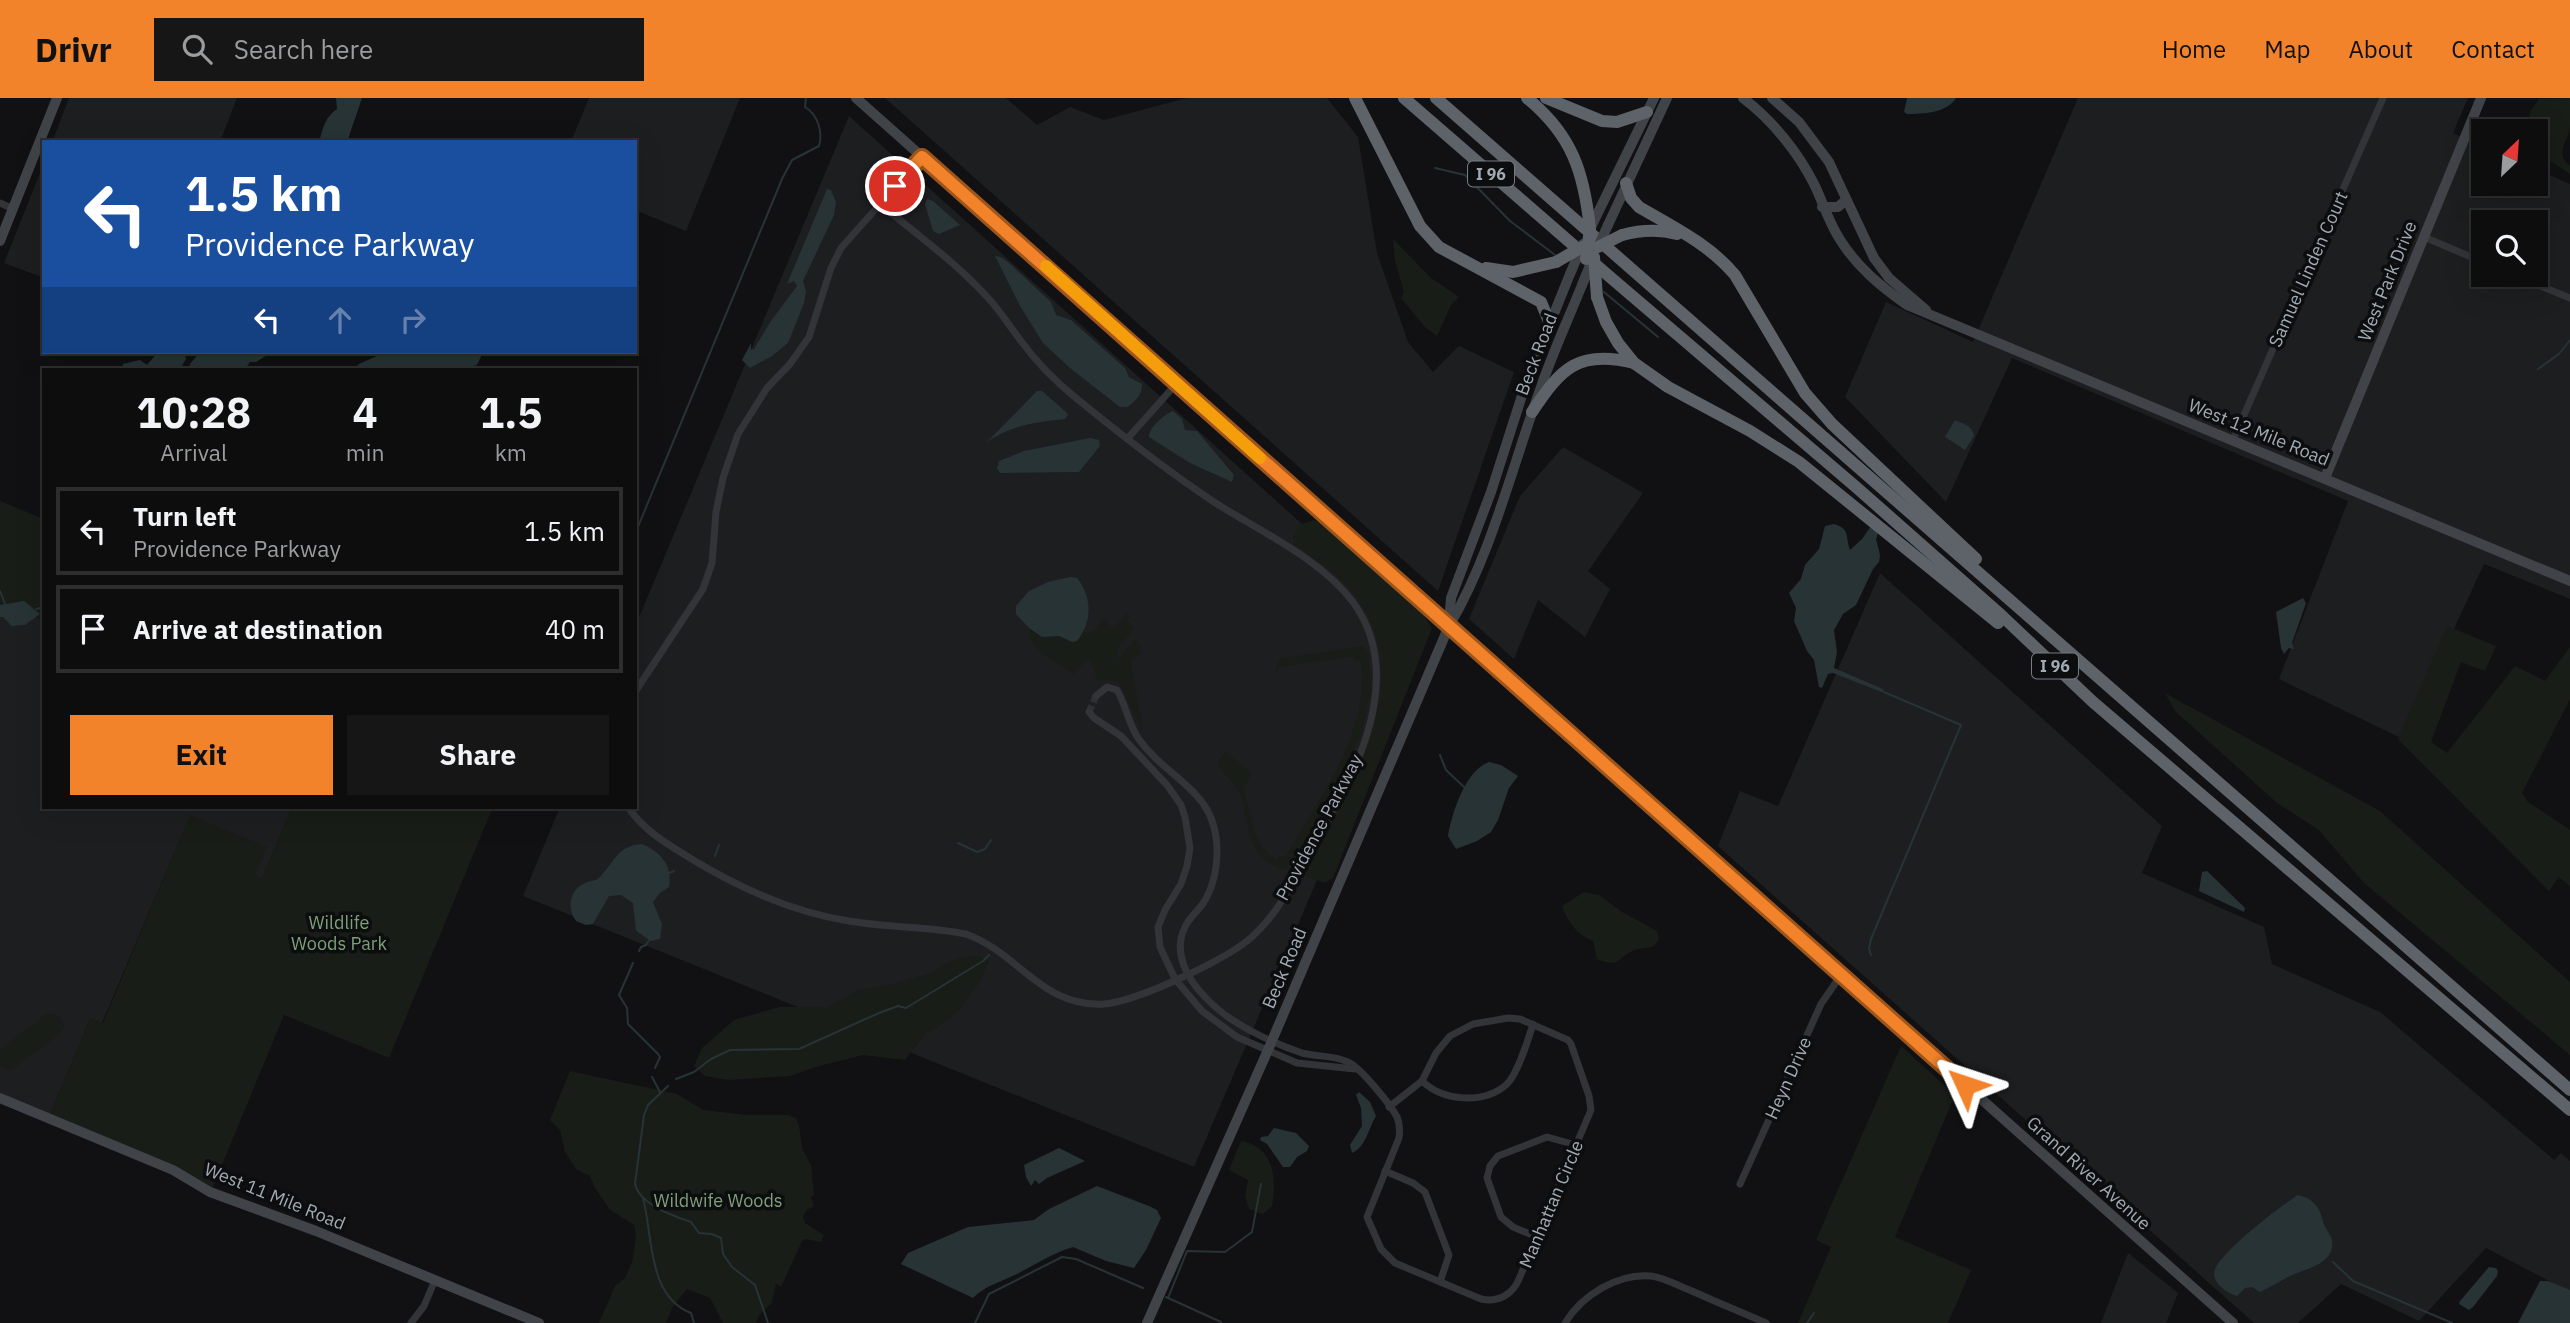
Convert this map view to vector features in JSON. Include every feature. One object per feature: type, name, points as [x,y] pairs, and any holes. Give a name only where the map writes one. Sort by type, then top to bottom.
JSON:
[{"type":"highway","points":[[1355,98],[1420,226],[1439,247],[1541,302],[1549,324]]},
{"type":"highway","name":"I 96","points":[[1404,98],[1856,487],[2001,615],[2092,702],[2570,1110]]},
{"type":"highway","name":"I 96","points":[[1436,98],[2570,1090]]},
{"type":"highway","points":[[1527,98],[1544,112],[1563,135],[1575,157],[1592,210],[1591,246],[1598,297],[1606,322],[1634,363],[1668,387],[1750,431],[1799,462],[2092,702]]},
{"type":"highway","points":[[1546,98],[1602,121],[1617,122],[1647,111]]},
{"type":"highway","points":[[1626,183],[1631,198],[1639,207],[1703,244],[1722,259],[1735,275],[1793,375],[1823,414],[2003,585],[2023,611]]},
{"type":"highway","points":[[1570,274],[1608,225]]},
{"type":"highway","points":[[1462,261],[1513,272],[1556,262],[1591,246],[1638,231],[1662,230],[1703,244]]},
{"type":"highway","points":[[1582,285],[1591,246]]},
{"type":"highway","points":[[1532,412],[1553,381],[1581,360],[1607,358],[1634,363]]},
{"type":"main road","points":[[0,241],[57,98]]},
{"type":"main road","name":"Grand River Avenue","points":[[856,98],[2233,1323]]},
{"type":"main road","points":[[1592,210],[1654,98]]},
{"type":"main road","points":[[1608,225],[1667,98]]},
{"type":"main road","name":"West 12 Mile Road","points":[[1743,98],[1783,136],[1816,187],[1822,207],[1839,239],[1859,266],[1906,306],[2570,581]]},
{"type":"main road","name":"West 12 Mile Road","points":[[1772,98],[1799,122],[1829,162],[1874,258],[1889,278],[1933,317]]},
{"type":"main road","name":"West Park Drive","points":[[2325,478],[2481,98]]},
{"type":"main road","points":[[1822,207],[1838,207],[1846,200]]},
{"type":"main road","points":[[1859,266],[1863,260],[1874,258]]},
{"type":"main road","name":"Beck Road","points":[[1449,626],[1451,598],[1491,492],[1526,383],[1570,274]]},
{"type":"main road","name":"Beck Road","points":[[1147,1323],[1270,1045],[1449,626],[1462,604],[1582,285]]},
{"type":"main road","name":"West 11 Mile Road","points":[[0,1098],[173,1170],[210,1192],[316,1231],[539,1323]]},
{"type":"street","name":"Samuel Linden Court","points":[[2233,440],[2383,98]]},
{"type":"street","points":[[637,689],[703,589],[712,563],[716,512],[723,478],[738,434],[767,388],[809,337],[835,259],[848,238],[922,157]]},
{"type":"street","points":[[0,203],[13,209]]},
{"type":"street","name":"Providence Parkway","points":[[630,809],[656,836],[748,890],[800,910],[833,918],[949,930],[975,937],[1004,953],[1043,989],[1074,1002],[1116,1002],[1218,960],[1250,939],[1290,888],[1300,860],[1339,798],[1364,741],[1374,710],[1377,670],[1370,639],[1360,613],[1328,575],[1192,487],[1053,379],[979,288],[879,203]]},
{"type":"street","points":[[2424,237],[2471,257]]},
{"type":"street","points":[[2543,287],[2570,298]]},
{"type":"street","points":[[1127,439],[1177,383]]},
{"type":"street","points":[[1491,492],[1504,497]]},
{"type":"street","points":[[1096,695],[1107,687],[1116,690],[1142,743],[1158,761],[1194,790],[1212,820],[1217,850],[1213,881],[1204,902],[1185,926],[1180,943],[1181,958],[1201,993],[1233,1021],[1303,1065],[1339,1065],[1359,1069]]},
{"type":"street","points":[[1089,712],[1121,736],[1167,785],[1181,805],[1185,817],[1190,848],[1187,866],[1181,884],[1158,927],[1160,947],[1175,979],[1215,1023],[1237,1037],[1345,1060],[1359,1069],[1389,1107]]},
{"type":"street","name":"Heyn Drive","points":[[1740,1184],[1821,1004],[1841,975]]},
{"type":"street","name":"Manhattan Circle","points":[[1508,1018],[1534,1024],[1563,1037],[1571,1044],[1589,1096],[1590,1114],[1517,1285],[1508,1294],[1486,1301],[1395,1263],[1381,1249],[1367,1217],[1400,1131],[1398,1120],[1389,1107],[1422,1081],[1445,1041],[1466,1026],[1508,1018]]},
{"type":"street","points":[[1422,1081],[1427,1086],[1461,1099],[1478,1097],[1502,1087],[1514,1072],[1534,1024]]},
{"type":"street","points":[[1303,1065],[1307,1054]]},
{"type":"street","points":[[1324,1066],[1327,1057]]},
{"type":"street","points":[[1537,1237],[1513,1227],[1501,1217],[1488,1182],[1490,1166],[1498,1156],[1547,1137],[1576,1146]]},
{"type":"street","points":[[1385,1171],[1413,1183],[1425,1192],[1449,1255],[1440,1282]]},
{"type":"street","points":[[1565,1323],[1579,1304],[1596,1291],[1627,1278],[1649,1276],[1668,1281],[1766,1323]]},
{"type":"street","points":[[411,1323],[424,1306],[435,1280]]},
{"type":"shaded area","points":[[69,98],[237,98],[221,140],[53,140]]},
{"type":"shaded area","points":[[336,98],[362,98],[348,140],[321,140],[324,126],[337,109]]},
{"type":"shaded area","points":[[589,98],[740,98],[686,231],[637,211],[637,140],[572,140]]},
{"type":"shaded area","points":[[885,98],[1006,98],[1037,125],[1070,107],[1104,120],[1187,98],[1327,98],[1358,137],[1377,253],[1408,342],[1433,372],[1459,346],[1514,372],[1438,591]]},
{"type":"shaded area","points":[[1907,98],[1956,98],[1941,110],[1907,114],[1904,112]]},
{"type":"shaded area","points":[[2078,98],[2468,98],[2453,133],[2471,141],[2471,196],[2548,196],[2548,174],[2570,184],[2570,599],[2484,564],[2403,739],[2279,679],[2348,501],[2012,358],[1946,502],[1845,397],[1886,302],[1973,342]]},
{"type":"shaded area","points":[[849,116],[1423,633],[1194,1167],[523,896],[559,809],[637,809],[637,622]]},
{"type":"shaded area","points":[[42,168],[42,277],[4,263]]},
{"type":"shaded area","points":[[827,189],[831,190],[836,202],[834,215],[803,281],[806,291],[804,303],[788,343],[750,368],[742,360],[751,343],[751,350],[797,286],[794,281],[787,284]]},
{"type":"shaded area","points":[[927,199],[933,201],[960,225],[939,234],[933,231],[925,204]]},
{"type":"shaded area","points":[[995,256],[1008,262],[1051,302],[1056,315],[1071,320],[1125,368],[1129,377],[1142,384],[1136,400],[1127,407],[1120,407],[1043,343],[1020,306]]},
{"type":"shaded area","points":[[156,354],[185,354],[186,359],[181,368],[123,368],[123,364],[140,360],[147,365]]},
{"type":"shaded area","points":[[198,354],[269,354],[256,362],[250,362],[246,368],[189,368]]},
{"type":"shaded area","points":[[382,354],[482,354],[477,365],[467,368],[356,368]]},
{"type":"shaded area","points":[[1037,391],[1042,391],[1066,412],[1068,415],[1065,419],[1024,425],[987,442]]},
{"type":"shaded area","points":[[1173,411],[1182,419],[1185,430],[1197,431],[1234,475],[1232,482],[1190,463],[1149,437],[1154,425]]},
{"type":"shaded area","points":[[1955,420],[1967,425],[1973,432],[1974,436],[1965,450],[1945,437]]},
{"type":"shaded area","points":[[1090,438],[1099,440],[1100,446],[1079,472],[1000,473],[997,468],[999,461],[1024,451]]},
{"type":"shaded area","points":[[1563,447],[1643,493],[1588,571],[1610,589],[1585,637],[1538,600],[1514,659],[1469,619],[1520,496]]},
{"type":"shaded area","points":[[1834,524],[1845,531],[1850,550],[1871,526],[1878,533],[1876,539],[1880,555],[1879,562],[1856,605],[1843,614],[1834,630],[1837,652],[1834,668],[1883,689],[1884,693],[1833,673],[1828,674],[1822,688],[1819,687],[1814,660],[1807,651],[1794,621],[1796,608],[1789,593],[1801,579],[1805,565],[1819,549],[1825,526]]},
{"type":"shaded area","points":[[1880,573],[2162,826],[2142,873],[2264,927],[2272,964],[2380,1012],[2554,1160],[2561,1153],[2570,1161],[2570,1292],[2486,1248],[2419,1321],[2341,1284],[2298,1323],[2254,1323],[1718,846],[1740,791],[1778,806]]},
{"type":"shaded area","points":[[1077,578],[1086,593],[1089,609],[1086,625],[1077,641],[1072,642],[1059,636],[1042,637],[1016,614],[1016,606],[1029,591],[1048,582]]},
{"type":"shaded area","points":[[2303,598],[2306,603],[2292,643],[2294,649],[2289,648],[2284,654],[2276,612]]},
{"type":"shaded area","points":[[24,601],[40,614],[25,625],[12,626],[0,617],[0,605]]},
{"type":"shaded area","points":[[0,603],[42,619],[42,809],[292,809],[262,879],[178,844],[102,1023],[90,1019],[47,1122],[0,1102]]},
{"type":"shaded area","points":[[1489,762],[1501,765],[1518,776],[1509,788],[1491,832],[1456,849],[1448,836],[1461,793],[1473,774]]},
{"type":"shaded area","points":[[642,844],[660,856],[669,873],[669,887],[653,902],[662,924],[660,939],[651,941],[636,931],[633,903],[621,895],[609,896],[593,924],[586,925],[576,921],[571,911],[571,900],[576,890],[585,883],[598,879],[622,851]]},
{"type":"shaded area","points":[[2207,871],[2245,908],[2244,912],[2199,891],[2202,872]]},
{"type":"shaded area","points":[[1359,1092],[1370,1102],[1376,1116],[1364,1142],[1352,1153],[1350,1145],[1362,1126],[1361,1108],[1356,1095]]},
{"type":"shaded area","points":[[1274,1128],[1296,1133],[1309,1146],[1290,1167],[1283,1167],[1267,1144],[1260,1140],[1261,1137],[1268,1136]]},
{"type":"shaded area","points":[[1059,1148],[1085,1161],[1039,1184],[1035,1180],[1031,1186],[1024,1165]]},
{"type":"shaded area","points":[[1097,1186],[1157,1210],[1161,1218],[1134,1268],[1106,1261],[1073,1247],[988,1287],[973,1298],[901,1264],[908,1253],[968,1227],[1034,1220],[1049,1209]]},
{"type":"shaded area","points":[[2298,1195],[2311,1201],[2320,1211],[2332,1240],[2329,1255],[2318,1264],[2260,1292],[2252,1287],[2245,1288],[2237,1296],[2224,1290],[2214,1274],[2220,1261],[2253,1229]]},
{"type":"shaded area","points":[[2128,1253],[2178,1293],[2166,1323],[2101,1323]]},
{"type":"shaded area","points":[[2489,1267],[2496,1268],[2497,1276],[2473,1307],[2469,1310],[2459,1304],[2460,1301]]},
{"type":"shaded area","points":[[2540,1281],[2548,1281],[2570,1290],[2570,1323],[2518,1323]]},
{"type":"green space","points":[[2570,98],[2570,128],[2562,152],[2565,161],[2570,165],[2570,174],[2548,159],[2548,119],[2529,119],[2531,110],[2539,99]]},
{"type":"green space","points":[[1393,239],[1431,278],[1459,297],[1451,305],[1437,336],[1425,327],[1401,298],[1404,292],[1395,261]]},
{"type":"green space","points":[[0,501],[42,518],[42,619],[0,603]]},
{"type":"green space","points":[[1314,520],[1321,523],[1423,614],[1432,628],[1333,878],[1325,883],[1307,877],[1303,867],[1338,813],[1358,769],[1376,719],[1382,671],[1372,624],[1359,602],[1336,575],[1293,544],[1293,537],[1301,524]]},
{"type":"green space","points":[[1127,613],[1130,616],[1127,621],[1135,628],[1117,649],[1117,660],[1135,640],[1142,646],[1139,649],[1141,652],[1131,662],[1143,732],[1119,682],[1110,679],[1098,681],[1089,657],[1074,674],[1043,654],[1028,635],[1031,633],[1029,628],[1046,638],[1059,636],[1072,642],[1083,632],[1096,629],[1103,617],[1113,629]]},
{"type":"green space","points":[[2447,626],[2496,646],[2485,671],[2461,662],[2431,742],[2447,753],[2515,666],[2545,681],[2570,647],[2570,699],[2522,793],[2528,802],[2570,830],[2570,886],[2559,877],[2549,891],[2398,739]]},
{"type":"green space","points":[[1361,646],[1368,651],[1371,689],[1362,731],[1334,797],[1290,867],[1278,868],[1262,857],[1256,849],[1251,840],[1239,792],[1218,761],[1226,751],[1251,773],[1247,784],[1242,785],[1256,836],[1267,853],[1276,860],[1280,856],[1285,858],[1326,788],[1350,740],[1362,688],[1361,661],[1355,661],[1354,656],[1278,667],[1278,672],[1275,670],[1279,659]]},
{"type":"green space","points":[[2165,693],[2380,811],[2570,982],[2570,1055],[2363,882],[2319,830],[2277,803],[2175,711]]},
{"type":"green space","name":"Wildlife Woods Park","points":[[292,809],[492,809],[389,1058],[284,1015],[212,1189],[47,1122],[90,1019],[103,1023],[190,815],[267,847],[255,875],[262,879]]},
{"type":"green space","points":[[1584,892],[1599,895],[1622,912],[1657,931],[1659,939],[1653,947],[1635,950],[1615,962],[1597,959],[1593,941],[1574,927],[1562,906]]},
{"type":"green space","points":[[979,956],[989,961],[979,983],[959,1010],[936,1029],[926,1033],[905,1060],[863,1055],[790,1076],[729,1080],[705,1076],[694,1066],[702,1048],[734,1020],[779,1007],[828,1007],[856,991],[934,972],[940,966],[959,958]]},
{"type":"green space","points":[[45,1015],[59,1016],[63,1022],[64,1027],[60,1034],[14,1068],[6,1070],[0,1066],[0,1050]]},
{"type":"green space","points":[[1901,1046],[1955,1095],[1895,1237],[1971,1270],[1948,1323],[1798,1323],[1831,1247],[1816,1240]]},
{"type":"green space","name":"Wildwife Woods","points":[[570,1071],[677,1094],[703,1110],[747,1115],[788,1115],[796,1118],[802,1148],[811,1165],[814,1195],[811,1197],[814,1206],[803,1216],[805,1223],[824,1235],[821,1242],[806,1239],[802,1241],[781,1287],[776,1284],[772,1303],[760,1314],[756,1323],[723,1323],[710,1298],[687,1289],[672,1308],[666,1323],[599,1323],[615,1286],[625,1278],[633,1259],[636,1236],[634,1225],[610,1210],[590,1176],[576,1169],[565,1152],[560,1130],[550,1120]]},
{"type":"green space","points":[[1241,1141],[1260,1150],[1271,1165],[1274,1185],[1272,1206],[1263,1214],[1249,1209],[1245,1196],[1248,1180],[1229,1170]]},
{"type":"waterway","points":[[637,529],[782,179],[792,160],[819,146],[818,124],[813,114],[805,107],[806,98]]},
{"type":"waterway","points":[[1435,168],[1465,175],[1510,221],[1555,255]]},
{"type":"waterway","points":[[1604,292],[1658,337]]},
{"type":"waterway","points":[[2538,369],[2559,354],[2570,340]]},
{"type":"waterway","points":[[0,591],[5,604]]},
{"type":"waterway","points":[[36,609],[42,608]]},
{"type":"waterway","points":[[1871,955],[1871,939],[1961,725],[1884,692]]},
{"type":"waterway","points":[[1440,755],[1446,770],[1464,787]]},
{"type":"waterway","points":[[958,843],[977,852],[985,849],[991,840]]},
{"type":"waterway","points":[[715,856],[719,845]]},
{"type":"waterway","points":[[669,873],[674,871]]},
{"type":"waterway","points":[[639,951],[649,940]]},
{"type":"waterway","points":[[676,1079],[694,1072],[711,1059],[730,1050],[799,1049],[879,1013],[898,1006],[906,1008],[989,955]]},
{"type":"waterway","points":[[633,963],[619,995],[627,1008],[628,1024],[660,1057],[655,1068]]},
{"type":"waterway","points":[[652,1077],[660,1092]]},
{"type":"waterway","points":[[668,1086],[648,1105],[644,1115],[635,1184],[650,1204],[691,1222],[699,1233],[721,1238],[723,1254],[732,1267],[755,1285],[768,1323]]},
{"type":"waterway","points":[[1168,1298],[1187,1251],[1225,1252],[1252,1232],[1261,1184]]},
{"type":"waterway","points":[[643,1198],[659,1279],[666,1293],[677,1305],[691,1313],[694,1323]]},
{"type":"waterway","points":[[975,1323],[989,1294],[1062,1257],[1076,1259],[1143,1288]]},
{"type":"waterway","points":[[2333,1262],[2353,1281],[2452,1323]]},
{"type":"waterway","points":[[1166,1297],[1221,1322]]},
{"type":"waterway","points":[[1807,1323],[1814,1313]]},
{"type":"tunnel","points":[[1089,712],[1096,696]]},
{"type":"slow traffic","points":[[1046,266],[1260,458]]},
{"type":"route","points":[[895,186],[922,157],[1965,1085]]}]
